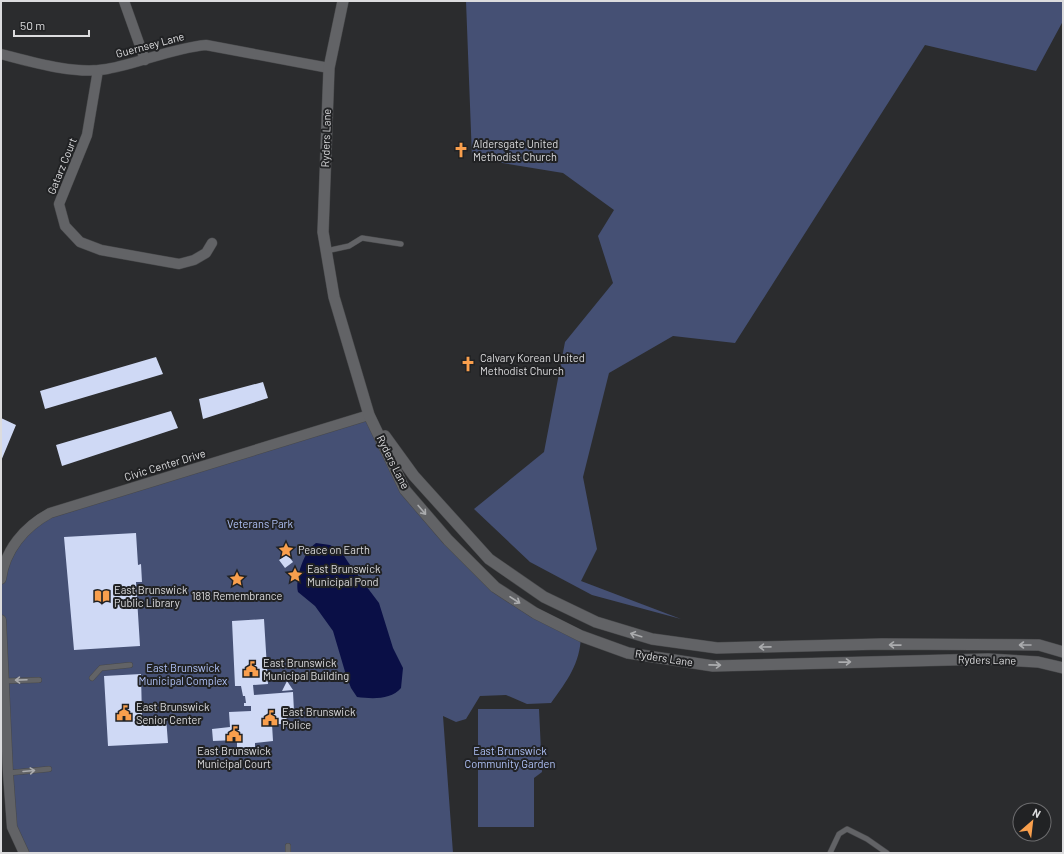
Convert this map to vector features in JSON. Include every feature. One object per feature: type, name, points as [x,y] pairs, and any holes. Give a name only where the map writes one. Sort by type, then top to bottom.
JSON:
[{"type":"main road","name":"Ryders Lane","points":[[343,1],[329,68],[323,232],[334,297],[369,415],[405,490],[448,540],[495,587],[542,616],[581,636],[621,650],[667,660],[712,666],[988,659],[1038,662],[1063,668]]},
{"type":"main road","name":"Ryders Lane","points":[[369,415],[414,476],[489,559],[544,597],[596,622],[652,640],[717,648],[882,644],[1039,646],[1063,652]]},
{"type":"street","points":[[124,1],[145,60]]},
{"type":"street","name":"Guernsey Lane","points":[[1,54],[40,64],[80,69],[105,70],[188,47],[206,45],[329,68]]},
{"type":"street","name":"Gatarz Court","points":[[98,70],[87,135],[60,204],[65,226],[80,242],[101,250],[179,264],[194,260],[206,253],[212,243]]},
{"type":"street","name":"Civic Center Drive","points":[[1,579],[7,558],[16,542],[31,526],[50,513],[369,415]]},
{"type":"street","points":[[1,620],[4,681],[3,722],[12,827],[24,853]]},
{"type":"lane","points":[[326,251],[349,246],[362,238],[401,244]]},
{"type":"lane","points":[[92,678],[102,668],[130,665]]},
{"type":"lane","points":[[4,681],[39,680]]},
{"type":"lane","points":[[8,773],[49,769]]},
{"type":"lane","points":[[830,853],[839,834],[847,829],[867,839],[887,853]]},
{"type":"lane","points":[[288,846],[288,853]]},
{"type":"green space","points":[[466,1],[1063,1],[1063,21],[1036,71],[925,45],[735,343],[673,336],[609,373],[583,477],[597,549],[581,581],[681,619],[592,595],[530,562],[474,509],[544,452],[565,342],[613,283],[598,236],[614,210],[563,173],[472,158]]},
{"type":"green space","name":"East Brunswick Municipal Complex","points":[[369,415],[405,490],[495,587],[581,636],[578,655],[572,672],[551,703],[527,704],[506,695],[480,696],[466,719],[456,722],[443,716],[453,853],[24,853],[17,841],[1,620],[1,579],[4,567],[34,523]]},
{"type":"green space","name":"East Brunswick Community Garden","points":[[478,709],[539,709],[542,772],[534,778],[534,827],[478,827]]},
{"type":"shaded area","name":"East Brunswick Municipal Pond","points":[[316,543],[330,545],[341,551],[379,603],[393,648],[403,668],[401,688],[392,695],[381,698],[357,697],[351,688],[346,675],[333,631],[315,606],[298,592],[297,586],[301,565],[308,552]]},
{"type":"building","points":[[156,357],[163,374],[45,409],[40,391]]},
{"type":"building","points":[[263,382],[268,398],[203,419],[199,399]]},
{"type":"building","points":[[171,411],[178,428],[62,466],[56,445]]},
{"type":"building","points":[[1,418],[16,425],[1,461]]},
{"type":"building","name":"East Brunswick Public Library","points":[[136,533],[138,565],[141,564],[142,582],[136,582],[140,646],[74,650],[64,537]]},
{"type":"building","points":[[287,554],[293,562],[285,568],[279,560]]},
{"type":"building","points":[[264,619],[268,684],[253,685],[254,695],[293,692],[294,711],[286,712],[287,724],[272,724],[273,741],[255,743],[255,747],[237,748],[237,740],[213,741],[212,729],[230,727],[229,712],[251,711],[251,706],[244,706],[244,703],[246,703],[245,696],[243,696],[241,686],[235,686],[232,621]]},
{"type":"building","name":"East Brunswick Senior Center","points":[[141,674],[142,718],[166,717],[168,743],[108,746],[104,676]]},
{"type":"building","points":[[287,681],[293,690],[282,691]]},
{"type":"place","name":"Aldersgate United Methodist Church","points":[[461,150]]},
{"type":"place","name":"Calvary Korean United Methodist Church","points":[[468,364]]},
{"type":"place","name":"Peace on Earth","points":[[286,550]]},
{"type":"place","name":"East Brunswick Municipal Pond","points":[[295,575]]},
{"type":"place","name":"1818 Remembrance","points":[[237,579]]},
{"type":"place","name":"East Brunswick Public Library","points":[[102,596]]},
{"type":"place","name":"East Brunswick Municipal Building","points":[[251,669]]},
{"type":"place","name":"East Brunswick Senior Center","points":[[124,713]]},
{"type":"place","name":"East Brunswick Police","points":[[270,718]]},
{"type":"place","name":"East Brunswick Municipal Court","points":[[234,734]]},
{"type":"park label","name":"Veterans Park","points":[[260,524]]}]
